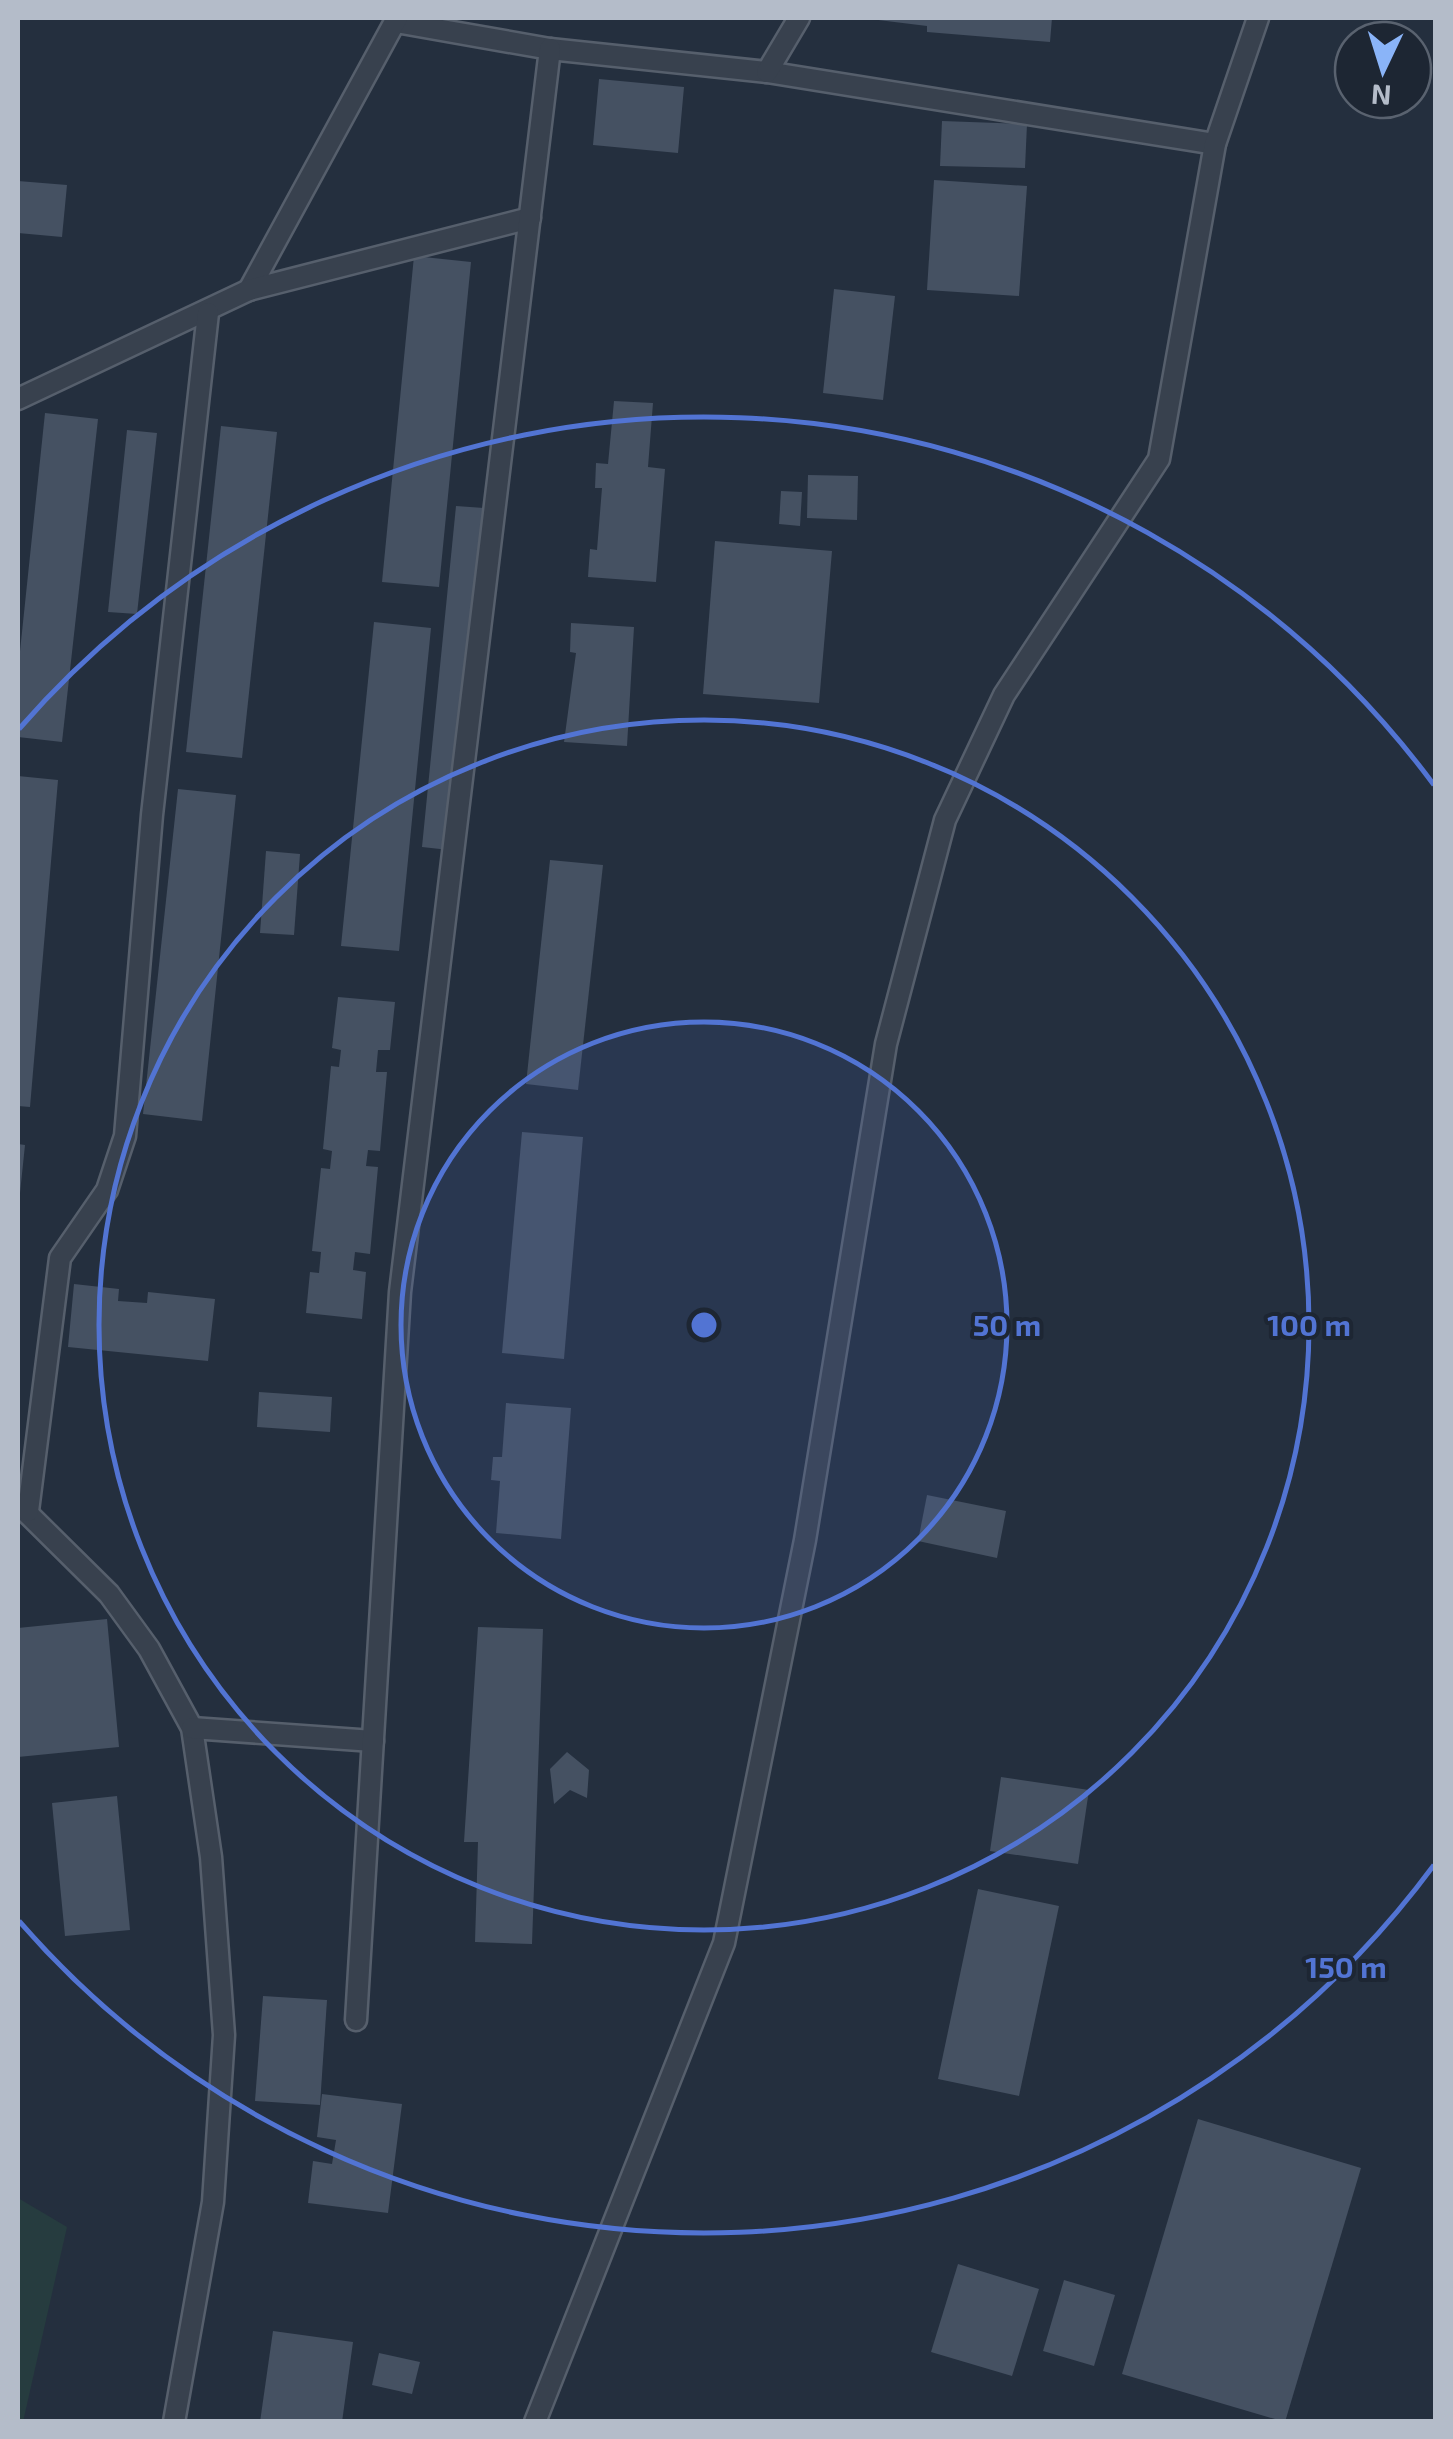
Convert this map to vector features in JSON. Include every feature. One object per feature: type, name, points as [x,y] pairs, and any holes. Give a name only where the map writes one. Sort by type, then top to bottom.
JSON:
[{"type":"lane","points":[[767,72],[799,18]]},
{"type":"lane","points":[[535,2422],[724,1943],[805,1540],[886,1044],[945,820],[1004,695],[1159,459],[1215,144],[1258,18]]},
{"type":"lane","points":[[250,290],[396,20],[550,49],[767,72],[1215,144]]},
{"type":"lane","points":[[356,2020],[400,1292],[550,49]]},
{"type":"lane","points":[[18,399],[250,290],[530,218]]},
{"type":"lane","points":[[174,2422],[213,2202],[224,2035],[211,1857],[192,1728],[149,1649],[109,1594],[22,1508],[60,1258],[107,1190],[124,1136],[152,815],[208,312]]},
{"type":"lane","points":[[192,1728],[373,1741]]},
{"type":"green space","points":[[18,2198],[67,2227],[23,2422],[18,2421]]},
{"type":"building","points":[[862,18],[1052,18],[1050,42],[927,32],[927,26]]},
{"type":"building","points":[[599,79],[684,87],[678,153],[593,145]]},
{"type":"building","points":[[942,121],[1027,124],[1025,168],[940,166]]},
{"type":"building","points":[[934,180],[1027,186],[1019,296],[927,290]]},
{"type":"building","points":[[18,181],[67,185],[62,237],[18,233]]},
{"type":"building","points":[[414,256],[471,262],[439,587],[382,582]]},
{"type":"building","points":[[834,289],[895,296],[883,400],[823,393]]},
{"type":"building","points":[[614,401],[653,403],[648,467],[665,469],[656,582],[588,577],[590,549],[597,550],[602,488],[595,488],[596,463],[608,464]]},
{"type":"building","points":[[45,413],[98,419],[62,742],[18,737],[18,670]]},
{"type":"building","points":[[221,426],[277,432],[242,758],[186,752]]},
{"type":"building","points":[[127,430],[157,433],[137,614],[108,612]]},
{"type":"building","points":[[808,475],[858,476],[857,520],[807,518]]},
{"type":"building","points":[[781,491],[802,492],[800,526],[779,524]]},
{"type":"building","points":[[456,506],[484,508],[449,850],[422,847]]},
{"type":"building","points":[[715,541],[832,551],[819,703],[703,694]]},
{"type":"building","points":[[374,622],[431,628],[399,951],[341,946]]},
{"type":"building","points":[[571,623],[634,627],[627,746],[564,742],[576,653],[570,652]]},
{"type":"building","points":[[18,776],[58,780],[30,1107],[18,1106]]},
{"type":"building","points":[[178,789],[236,795],[202,1121],[143,1114]]},
{"type":"building","points":[[266,851],[300,854],[294,935],[260,933]]},
{"type":"building","points":[[550,860],[603,865],[578,1090],[526,1084]]},
{"type":"building","points":[[338,997],[395,1002],[390,1050],[378,1050],[376,1072],[387,1072],[380,1151],[368,1150],[366,1166],[378,1167],[370,1254],[355,1252],[353,1270],[366,1272],[362,1319],[306,1313],[310,1272],[319,1273],[321,1252],[312,1251],[321,1168],[330,1169],[332,1151],[323,1149],[331,1066],[339,1067],[341,1050],[332,1048]]},
{"type":"building","points":[[522,1132],[583,1137],[564,1359],[502,1353]]},
{"type":"building","points":[[18,1144],[25,1145],[20,1193],[18,1193]]},
{"type":"building","points":[[74,1284],[119,1289],[118,1301],[147,1303],[148,1292],[215,1299],[208,1361],[68,1347]]},
{"type":"building","points":[[259,1392],[332,1397],[330,1432],[257,1427]]},
{"type":"building","points":[[506,1403],[571,1408],[561,1539],[496,1533],[500,1481],[491,1480],[493,1457],[502,1457]]},
{"type":"building","points":[[927,1495],[1006,1511],[997,1558],[918,1541]]},
{"type":"building","points":[[107,1619],[119,1747],[18,1757],[18,1628]]},
{"type":"building","points":[[478,1627],[543,1629],[532,1944],[475,1942],[478,1842],[464,1842]]},
{"type":"building","points":[[567,1752],[589,1770],[587,1798],[570,1790],[554,1804],[550,1769]]},
{"type":"building","points":[[1001,1777],[1089,1790],[1078,1864],[990,1851]]},
{"type":"building","points":[[117,1796],[130,1930],[65,1936],[52,1803]]},
{"type":"building","points":[[978,1889],[1059,1906],[1019,2096],[938,2079]]},
{"type":"building","points":[[263,1996],[327,2000],[320,2105],[255,2101]]},
{"type":"building","points":[[322,2094],[402,2104],[388,2213],[308,2203],[313,2161],[332,2164],[336,2140],[317,2137]]},
{"type":"building","points":[[1198,2119],[1361,2168],[1285,2422],[1122,2374]]},
{"type":"building","points":[[958,2264],[1039,2289],[1012,2376],[931,2352]]},
{"type":"building","points":[[1064,2280],[1115,2295],[1094,2366],[1043,2351]]},
{"type":"building","points":[[273,2331],[353,2342],[342,2422],[260,2422]]},
{"type":"building","points":[[379,2353],[420,2362],[412,2394],[372,2385]]}]
